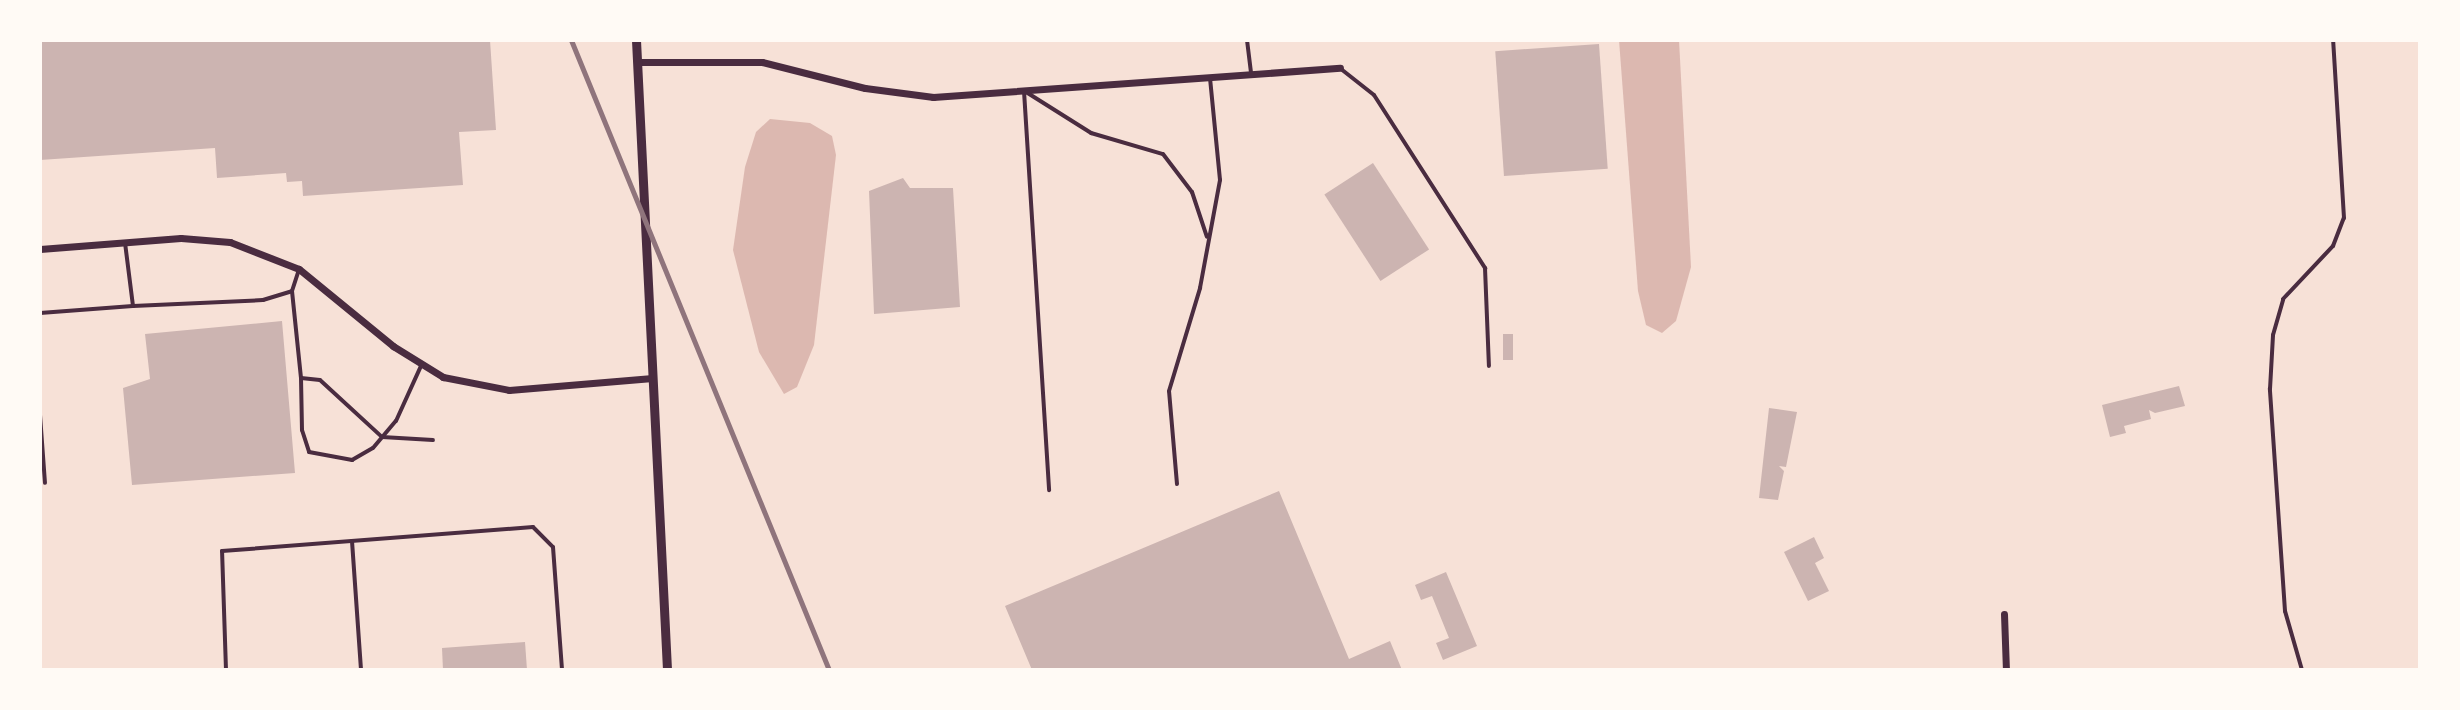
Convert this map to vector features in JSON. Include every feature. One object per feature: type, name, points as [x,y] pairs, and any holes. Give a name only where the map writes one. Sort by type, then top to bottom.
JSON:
[{"type":"street","points":[[636,40],[667,670]]},
{"type":"street","points":[[637,62],[762,62],[865,88],[933,97],[1340,68]]},
{"type":"street","points":[[40,249],[181,238],[230,242],[299,269],[421,366],[476,386],[509,390],[653,378]]},
{"type":"street","points":[[2004,614],[2006,670]]},
{"type":"lane","points":[[1247,40],[1251,75]]},
{"type":"lane","points":[[2302,670],[2285,611],[2270,389],[2273,335],[2283,299],[2333,246],[2344,218],[2333,40]]},
{"type":"lane","points":[[1340,68],[1374,95],[1485,268],[1489,366]]},
{"type":"lane","points":[[1177,484],[1169,391],[1209,241],[1220,180],[1210,78]]},
{"type":"lane","points":[[1024,91],[1091,133],[1163,154],[1192,192],[1209,241]]},
{"type":"lane","points":[[1024,91],[1049,490]]},
{"type":"lane","points":[[125,243],[133,306]]},
{"type":"lane","points":[[299,269],[292,291],[301,378],[302,430],[309,452],[352,460],[382,437],[421,366]]},
{"type":"lane","points":[[40,313],[263,300],[292,291]]},
{"type":"lane","points":[[301,378],[320,380],[382,437],[433,440]]},
{"type":"lane","points":[[40,415],[45,483]]},
{"type":"lane","points":[[226,670],[222,551],[533,527],[553,547],[562,670]]},
{"type":"lane","points":[[352,541],[361,670]]},
{"type":"shaded area","points":[[1619,40],[1679,40],[1691,267],[1676,321],[1662,333],[1646,325],[1638,291]]},
{"type":"shaded area","points":[[770,119],[810,123],[832,136],[836,155],[814,345],[797,387],[784,394],[759,352],[733,250],[745,167],[756,132]]},
{"type":"building","points":[[40,40],[490,40],[496,130],[459,132],[463,185],[303,196],[302,181],[287,182],[286,173],[217,178],[215,148],[40,160]]},
{"type":"building","points":[[1599,44],[1608,169],[1504,176],[1495,51]]},
{"type":"building","points":[[1373,163],[1429,249],[1380,281],[1324,195]]},
{"type":"building","points":[[903,178],[910,188],[953,188],[960,307],[874,314],[869,191]]},
{"type":"building","points":[[282,321],[295,473],[132,485],[123,388],[150,379],[145,334]]},
{"type":"building","points":[[1503,334],[1513,334],[1513,360],[1503,360]]},
{"type":"building","points":[[2179,386],[2185,406],[2155,413],[2149,410],[2151,419],[2124,426],[2126,433],[2110,437],[2102,405]]},
{"type":"building","points":[[1769,408],[1797,412],[1786,467],[1779,466],[1784,471],[1778,500],[1759,498]]},
{"type":"building","points":[[1279,491],[1349,659],[1390,641],[1402,670],[1032,670],[1005,606]]},
{"type":"building","points":[[1814,537],[1824,558],[1815,563],[1829,591],[1808,601],[1784,552]]},
{"type":"building","points":[[1446,572],[1477,646],[1443,660],[1436,643],[1449,638],[1432,596],[1421,600],[1415,585]]},
{"type":"building","points":[[525,642],[527,670],[443,670],[442,648]]},
{"type":"railway","points":[[571,40],[829,670]]}]
